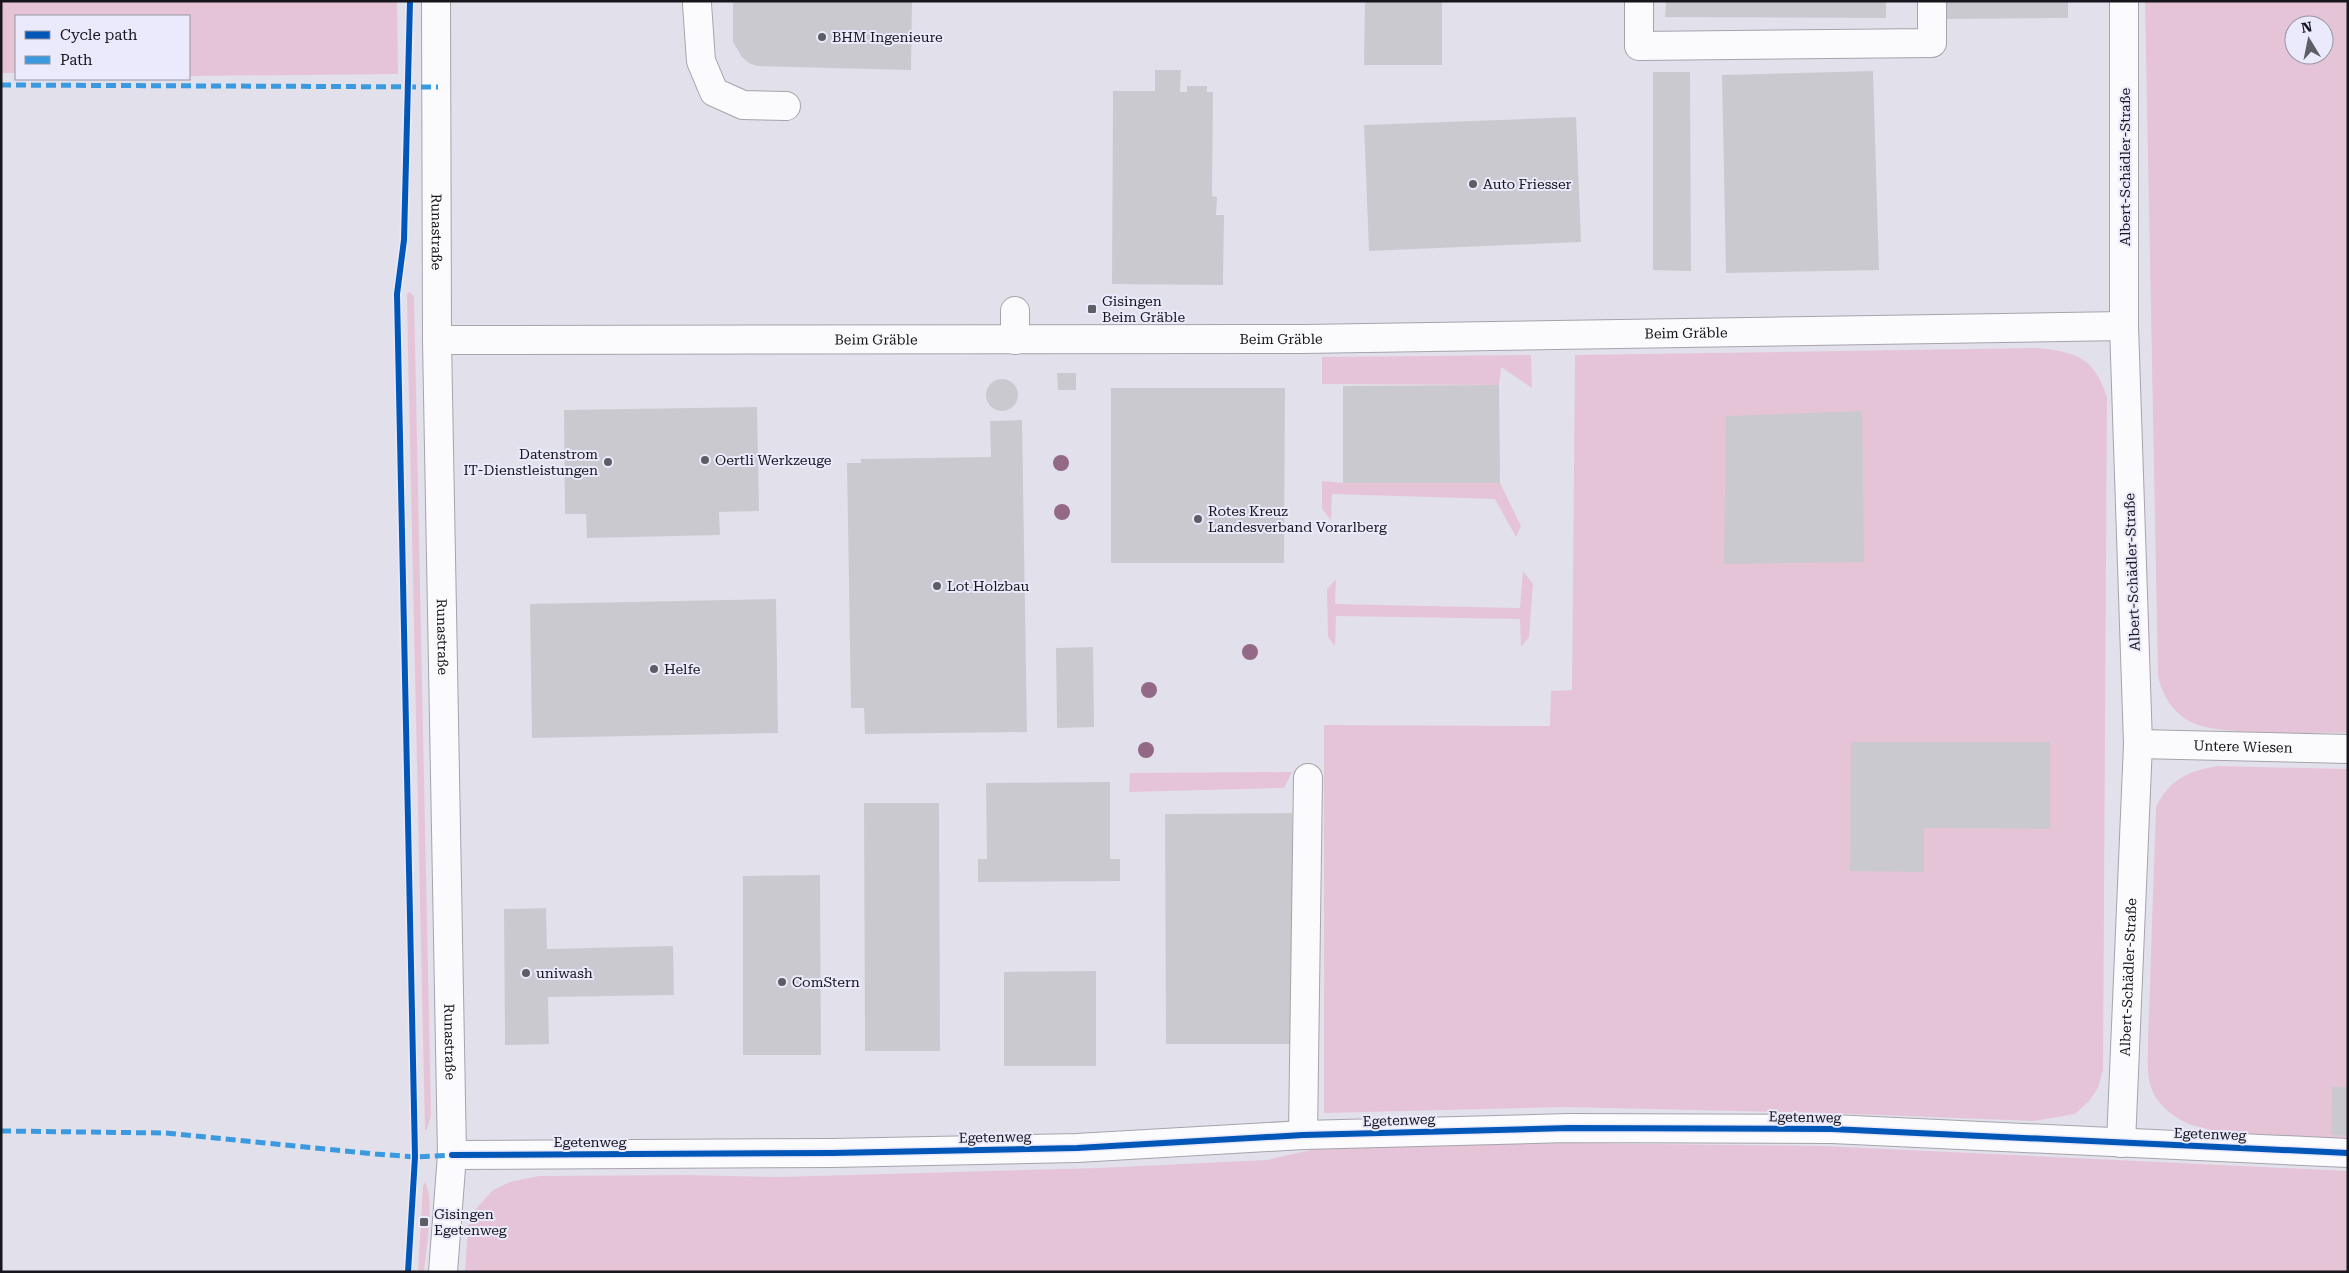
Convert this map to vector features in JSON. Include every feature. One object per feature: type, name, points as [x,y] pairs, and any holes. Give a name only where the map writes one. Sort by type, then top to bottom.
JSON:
[{"type":"street","name":"Runastraße","points":[[436,1],[437,340],[452,1155],[443,1272]]},
{"type":"street","points":[[1639,1],[1639,46],[1932,43],[1932,1]]},
{"type":"street","name":"Albert-Schädler-Straße","points":[[2121,1143],[2138,744],[2124,326],[2124,1]]},
{"type":"street","points":[[697,4],[701,61],[714,92],[743,105],[786,106]]},
{"type":"street","points":[[1015,310],[1015,340]]},
{"type":"street","name":"Beim Gräble","points":[[437,340],[1333,339],[2124,326]]},
{"type":"street","name":"Untere Wiesen","points":[[2138,744],[2348,749]]},
{"type":"street","points":[[1303,1135],[1308,778]]},
{"type":"street","name":"Egetenweg","points":[[452,1155],[822,1154],[1048,1149],[1303,1135],[1569,1128],[1832,1129],[2348,1153]]},
{"type":"shaded area","points":[[1,1],[397,1],[398,74],[190,76],[190,15],[15,15],[15,73],[1,73]]},
{"type":"shaded area","points":[[2145,1],[2348,1],[2348,733],[2241,732],[2202,726],[2189,721],[2177,712],[2162,690],[2158,676]]},
{"type":"shaded area","points":[[410,292],[414,297],[431,1115],[427,1130],[425,1130],[408,351],[407,294]]},
{"type":"shaded area","points":[[2037,348],[2063,352],[2082,359],[2096,373],[2107,397],[2103,1070],[2098,1088],[2089,1101],[2075,1114],[2034,1121],[1828,1113],[1565,1107],[1324,1113],[1324,725],[1550,726],[1551,691],[1572,690],[1575,355]]},
{"type":"shaded area","points":[[1531,355],[1532,388],[1501,367],[1499,385],[1322,384],[1322,357]]},
{"type":"shaded area","points":[[1322,481],[1344,483],[1500,483],[1521,526],[1516,537],[1495,499],[1332,494],[1331,520],[1322,509]]},
{"type":"shaded area","points":[[1523,571],[1533,584],[1529,637],[1521,647],[1520,619],[1336,616],[1335,646],[1328,637],[1327,589],[1336,579],[1335,604],[1520,608]]},
{"type":"shaded area","points":[[2217,766],[2348,769],[2348,1138],[2234,1134],[2199,1127],[2171,1114],[2155,1097],[2152,1090],[2148,1060],[2156,807],[2161,797],[2180,778]]},
{"type":"shaded area","points":[[1292,772],[1284,788],[1129,792],[1130,773]]},
{"type":"shaded area","points":[[1567,1143],[1822,1146],[2348,1171],[2348,1272],[465,1272],[468,1227],[474,1211],[493,1190],[510,1182],[539,1176],[687,1175],[779,1177],[1098,1168],[1267,1160],[1320,1148]]},
{"type":"shaded area","points":[[425,1182],[429,1201],[429,1226],[424,1272],[418,1272],[423,1186]]},
{"type":"building","name":"BHM Ingenieure","points":[[733,1],[912,1],[911,70],[757,66],[749,63],[742,57],[733,42]]},
{"type":"building","points":[[1365,1],[1442,1],[1442,65],[1364,65]]},
{"type":"building","points":[[1666,1],[1886,1],[1886,18],[1665,17]]},
{"type":"building","points":[[1947,1],[2068,1],[2068,18],[1947,19]]},
{"type":"building","points":[[1155,70],[1181,70],[1180,92],[1187,92],[1187,86],[1207,86],[1207,92],[1213,92],[1212,196],[1217,197],[1216,215],[1224,215],[1223,285],[1112,284],[1113,91],[1155,91]]},
{"type":"building","points":[[1873,71],[1879,270],[1726,273],[1722,75]]},
{"type":"building","points":[[1653,72],[1690,72],[1691,271],[1653,270]]},
{"type":"building","name":"Auto Friesser","points":[[1576,117],[1581,242],[1369,251],[1364,125]]},
{"type":"building","points":[[1057,373],[1076,373],[1076,390],[1058,390]]},
{"type":"building","points":[[1002,379],[1013,384],[1018,395],[1013,406],[1002,411],[991,406],[986,395],[991,384]]},
{"type":"building","points":[[1499,385],[1500,483],[1343,483],[1343,386]]},
{"type":"building","name":"Rotes Kreuz Landesverband Vorarlberg","points":[[1111,388],[1285,388],[1284,563],[1111,563]]},
{"type":"building","points":[[757,407],[759,511],[719,512],[720,535],[587,538],[586,514],[565,514],[564,410]]},
{"type":"building","points":[[1862,411],[1864,562],[1724,564],[1726,416]]},
{"type":"building","name":"Lot Holzbau","points":[[1022,420],[1027,732],[865,734],[864,708],[851,708],[847,463],[861,463],[861,459],[991,457],[990,421]]},
{"type":"building","name":"Helfe","points":[[776,599],[778,733],[532,738],[530,604]]},
{"type":"building","points":[[1093,647],[1094,727],[1057,728],[1056,648]]},
{"type":"building","points":[[1851,742],[2050,742],[2050,829],[1924,828],[1924,872],[1850,871]]},
{"type":"building","points":[[1110,782],[1110,859],[1120,859],[1120,881],[978,882],[978,859],[987,859],[986,783]]},
{"type":"building","points":[[864,803],[939,803],[940,1051],[865,1051]]},
{"type":"building","points":[[1292,813],[1292,1044],[1166,1044],[1165,814]]},
{"type":"building","name":"ComStern","points":[[820,875],[821,1055],[743,1055],[743,876]]},
{"type":"building","points":[[546,908],[547,949],[673,946],[674,995],[548,997],[549,1044],[505,1045],[504,909]]},
{"type":"building","points":[[1096,971],[1096,1066],[1004,1066],[1004,972]]},
{"type":"building","points":[[2332,1087],[2348,1087],[2348,1136],[2331,1135]]},
{"type":"marked path","points":[[1,85],[438,87]]},
{"type":"marked path","points":[[1,1131],[166,1133],[375,1154],[415,1157],[452,1155]]},
{"type":"cycle path","points":[[408,1272],[415,1157],[397,294],[404,240],[410,1]]},
{"type":"cycle path","points":[[452,1155],[832,1153],[1077,1148],[1303,1135],[1569,1128],[1832,1129],[2348,1153]]},
{"type":"place","name":"BHM Ingenieure","points":[[822,37]]},
{"type":"place","name":"Auto Friesser","points":[[1473,184]]},
{"type":"place","name":"Gisingen Beim Gräble","points":[[1092,309]]},
{"type":"place","name":"Oertli Werkzeuge","points":[[705,460]]},
{"type":"place","name":"Datenstrom IT-Dienstleistungen","points":[[608,462]]},
{"type":"place","name":"Rotes Kreuz Landesverband Vorarlberg","points":[[1198,519]]},
{"type":"place","name":"Lot Holzbau","points":[[937,586]]},
{"type":"place","name":"Helfe","points":[[654,669]]},
{"type":"place","name":"uniwash","points":[[526,973]]},
{"type":"place","name":"ComStern","points":[[782,982]]},
{"type":"place","name":"Gisingen Egetenweg","points":[[424,1222]]}]
